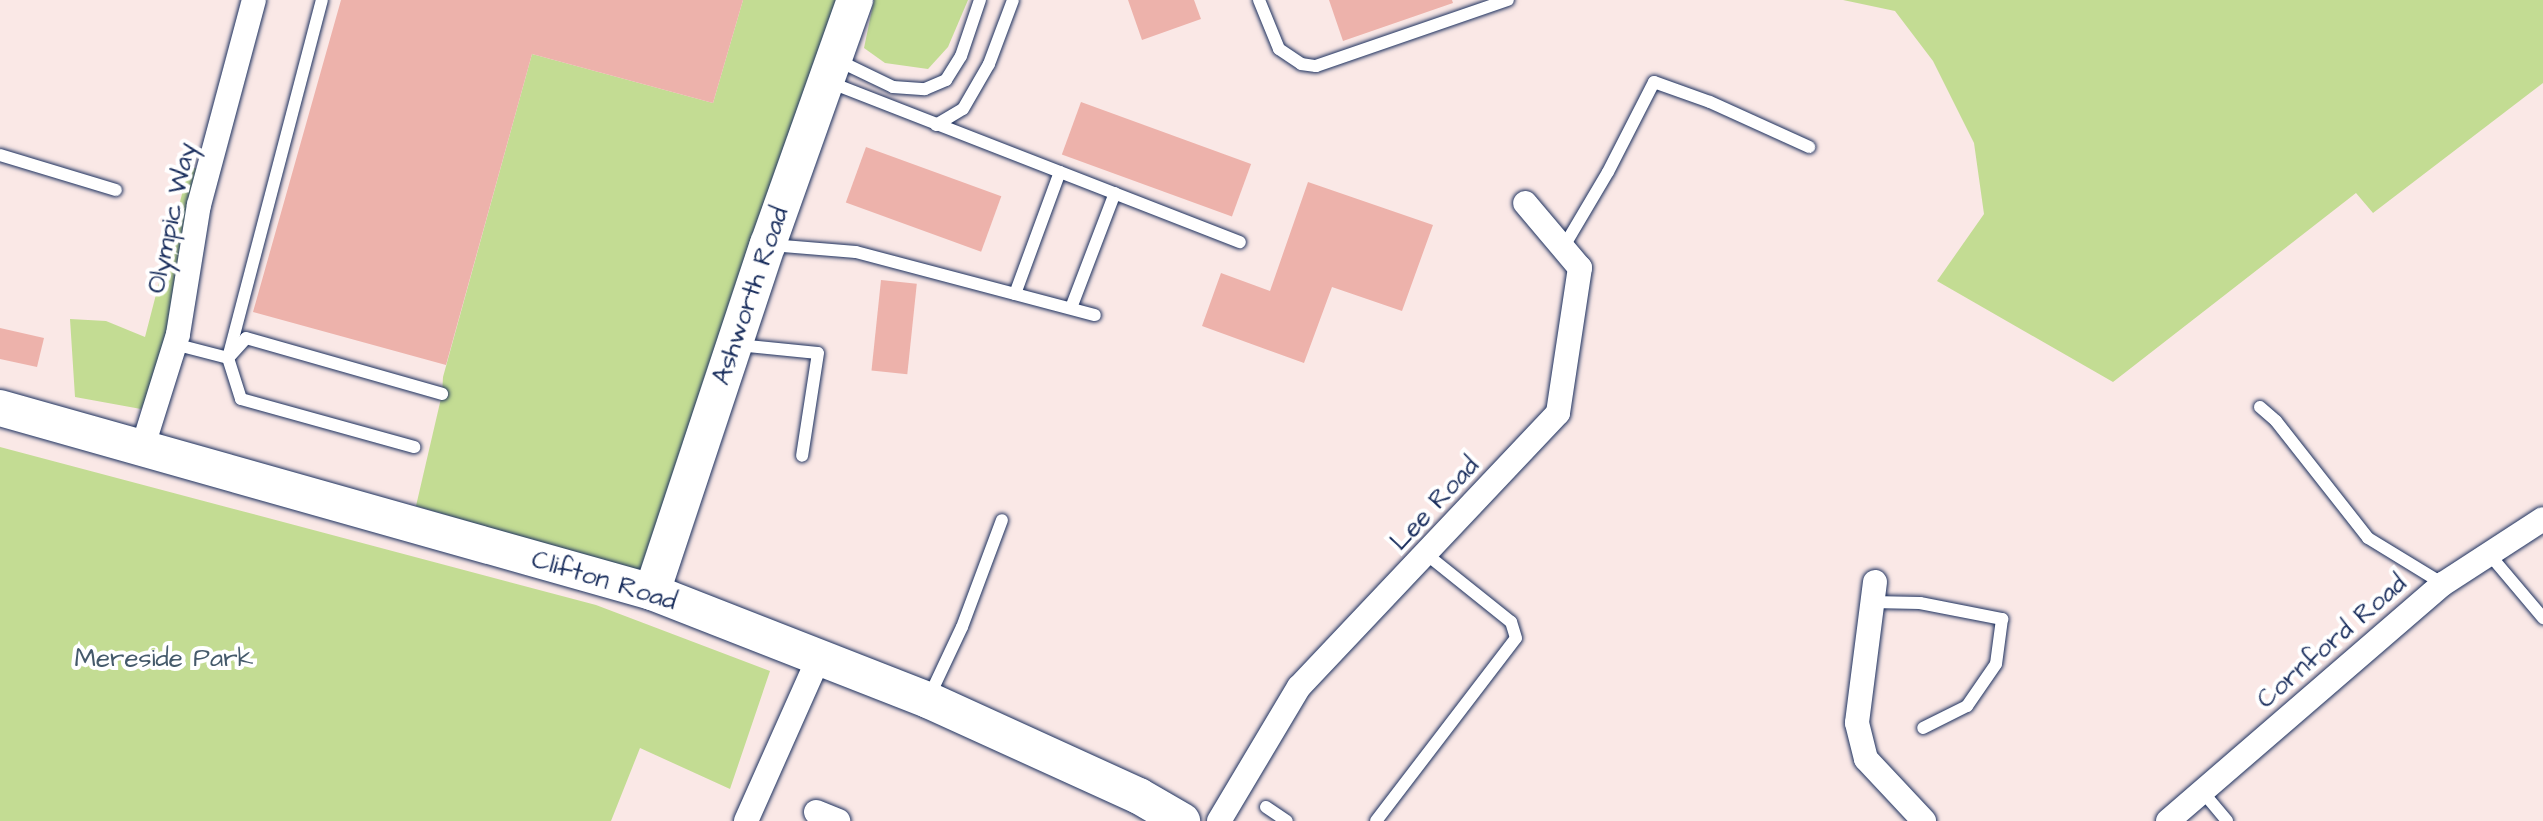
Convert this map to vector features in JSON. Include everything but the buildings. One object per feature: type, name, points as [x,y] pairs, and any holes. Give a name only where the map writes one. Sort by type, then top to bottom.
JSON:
[{"type":"street","name":"Olympic Way","points":[[143,446],[174,344],[199,205],[254,0]]},
{"type":"street","name":"Ashworth Road","points":[[652,592],[768,244],[855,0]]},
{"type":"street","name":"Lee Road","points":[[1219,821],[1299,687],[1558,413],[1580,268],[1525,203]]},
{"type":"street","name":"Clifton Road","points":[[0,408],[652,592],[928,700],[1139,796],[1182,821]]},
{"type":"street","name":"Cornford Road","points":[[2168,821],[2443,584],[2543,519]]},
{"type":"street","points":[[1873,592],[1857,723],[1866,759],[1924,821]]},
{"type":"street","points":[[746,821],[819,657]]},
{"type":"lane","points":[[322,0],[228,358],[241,399],[414,447]]},
{"type":"lane","points":[[830,70],[893,87],[925,89],[946,80],[961,56],[980,0]]},
{"type":"lane","points":[[936,125],[963,109],[989,64],[1013,0]]},
{"type":"lane","points":[[1259,0],[1279,49],[1301,64],[1316,66],[1508,0]]},
{"type":"lane","points":[[830,70],[936,125],[1240,242]]},
{"type":"lane","points":[[1563,248],[1608,172],[1654,82],[1710,102],[1809,147]]},
{"type":"lane","points":[[0,155],[116,190]]},
{"type":"lane","points":[[1015,294],[1060,172]]},
{"type":"lane","points":[[1071,308],[1115,193]]},
{"type":"lane","points":[[768,244],[856,252],[1095,315]]},
{"type":"lane","points":[[228,358],[246,338],[442,394]]},
{"type":"lane","points":[[174,344],[228,358]]},
{"type":"lane","points":[[735,345],[818,353],[802,456]]},
{"type":"lane","points":[[2260,407],[2276,421],[2368,538],[2443,584]]},
{"type":"lane","points":[[928,700],[962,627],[1002,520]]},
{"type":"lane","points":[[1376,821],[1516,638],[1511,622],[1426,554]]},
{"type":"lane","points":[[2489,554],[2543,618]]},
{"type":"lane","points":[[1873,592],[2002,619],[1996,664],[1967,706],[1923,728]]},
{"type":"lane","points":[[2202,791],[2227,821]]},
{"type":"lane","points":[[1266,807],[1287,821]]},
{"type":"green space","points":[[743,0],[855,0],[656,577],[416,506],[442,394],[443,377],[532,54],[713,103]]},
{"type":"green space","points":[[874,0],[968,0],[948,47],[928,69],[885,63],[864,48]]},
{"type":"green space","points":[[1843,0],[2543,0],[2543,83],[2373,213],[2356,193],[2113,382],[1937,281],[1984,214],[1974,143],[1933,61],[1895,11]]},
{"type":"green space","points":[[189,167],[201,169],[158,375],[141,409],[75,397],[70,319],[106,321],[145,337]]},
{"type":"green space","name":"Mereside Park","points":[[0,447],[596,605],[770,671],[730,789],[640,748],[611,821],[0,821]]}]
